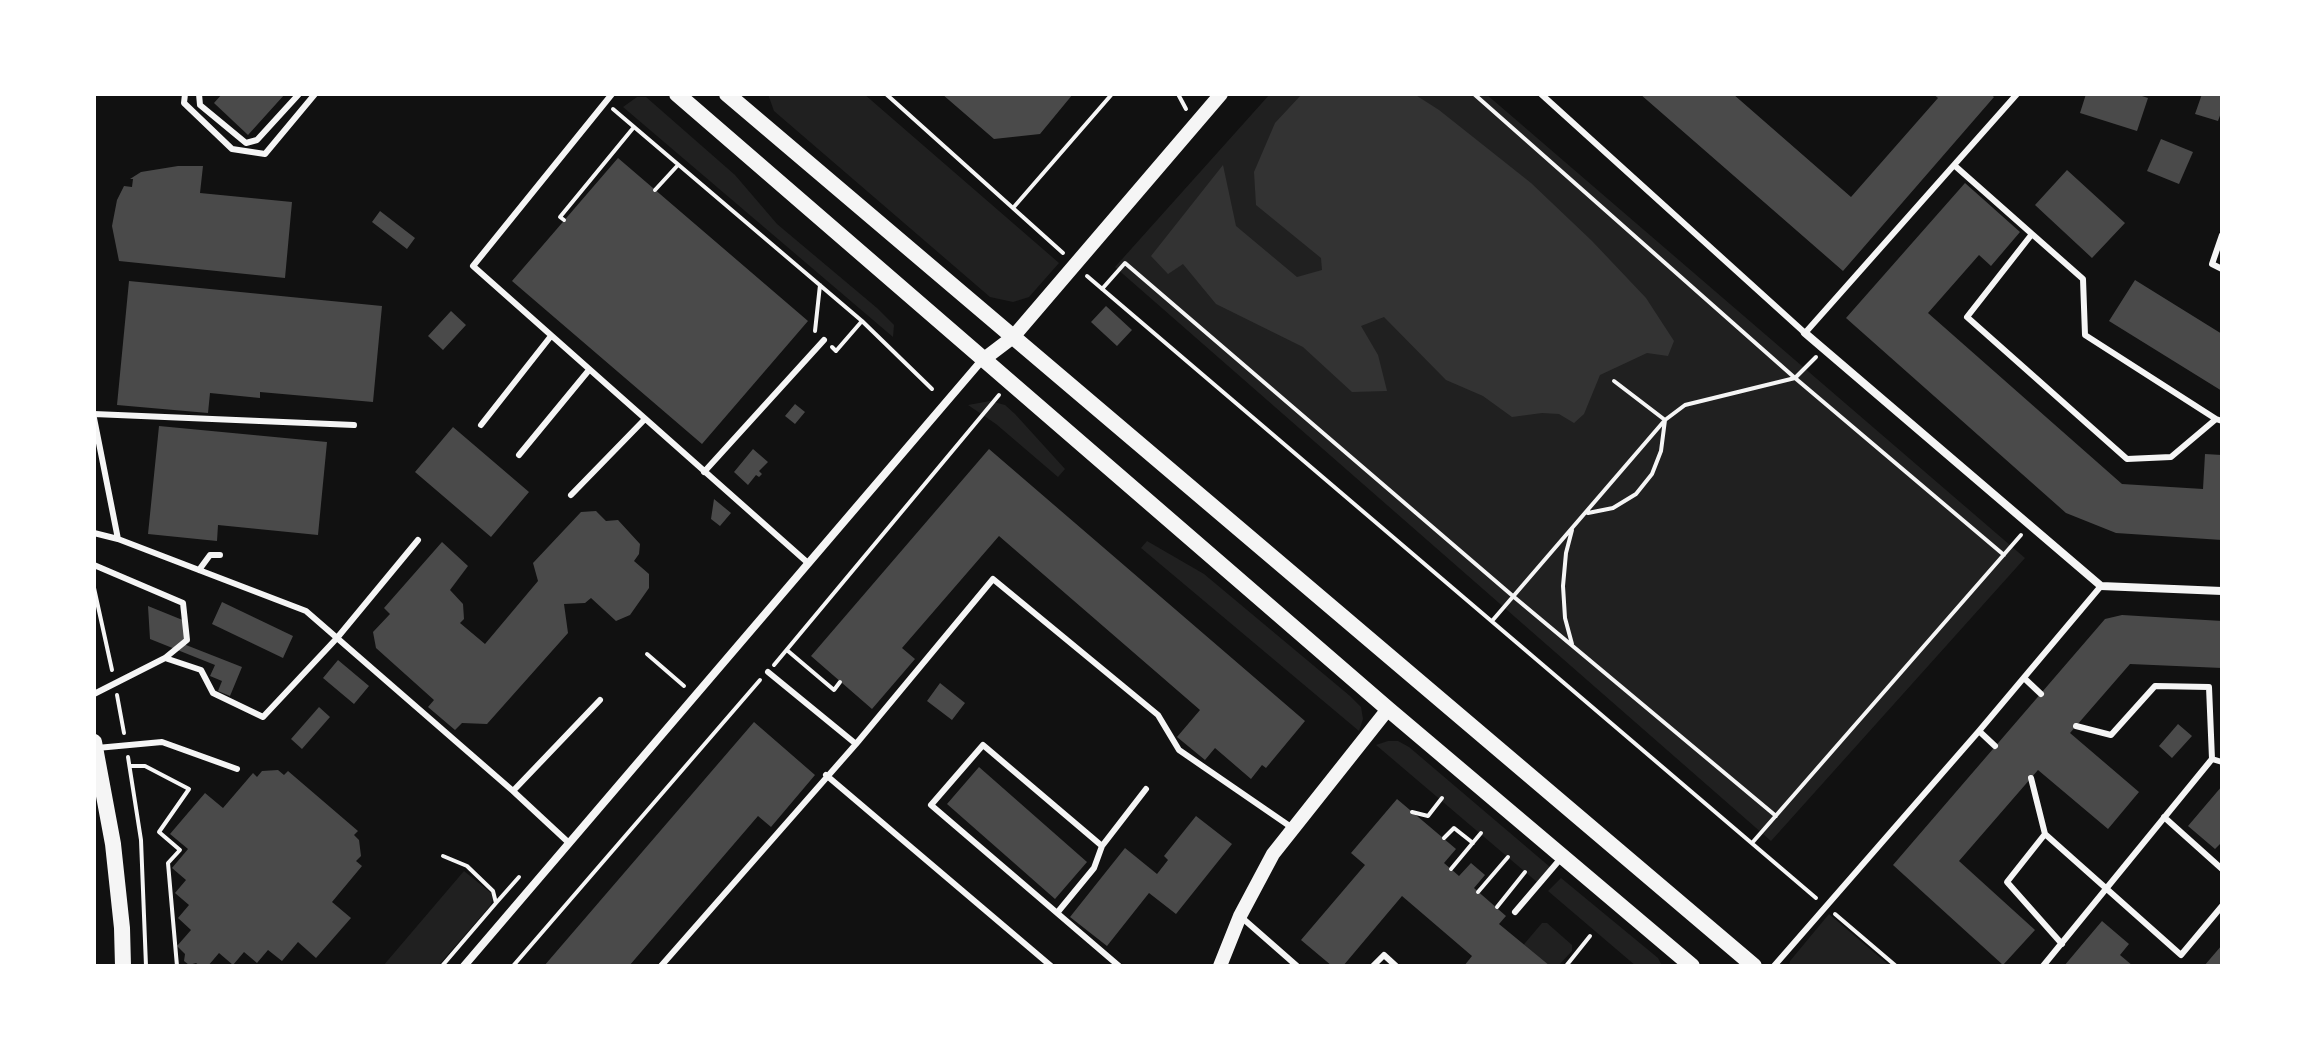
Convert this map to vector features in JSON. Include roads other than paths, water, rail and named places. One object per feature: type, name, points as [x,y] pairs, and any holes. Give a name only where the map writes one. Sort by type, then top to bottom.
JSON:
[{"type":"main road","points":[[677,94],[1687,964]]},
{"type":"main road","points":[[729,95],[1754,966]]},
{"type":"main road","points":[[95,745],[113,844],[123,966]]},
{"type":"street","points":[[464,966],[984,359],[1013,337],[1221,94]]},
{"type":"street","points":[[1805,333],[2101,586],[2222,591]]},
{"type":"street","points":[[1220,966],[1240,916],[1273,854],[1388,709]]},
{"type":"lane","points":[[185,94],[184,103],[232,149],[265,154],[315,94]]},
{"type":"lane","points":[[199,94],[200,105],[246,143],[257,140],[299,94]]},
{"type":"lane","points":[[612,94],[473,266],[808,563]]},
{"type":"lane","points":[[1541,94],[1805,333],[2017,94]]},
{"type":"lane","points":[[1954,165],[2083,279],[2085,335],[2219,420],[2171,457],[2127,459],[1967,317],[2032,234]]},
{"type":"lane","points":[[2222,235],[2212,264],[2222,269]]},
{"type":"lane","points":[[481,425],[551,336]]},
{"type":"lane","points":[[704,472],[824,340]]},
{"type":"lane","points":[[519,455],[589,370]]},
{"type":"lane","points":[[118,539],[94,416],[354,425]]},
{"type":"lane","points":[[571,495],[645,419]]},
{"type":"lane","points":[[94,533],[118,539],[306,611],[569,843]]},
{"type":"lane","points":[[165,658],[201,670],[213,693],[263,717],[337,638],[418,540]]},
{"type":"lane","points":[[199,570],[210,555],[220,555]]},
{"type":"lane","points":[[94,565],[183,603],[187,640],[165,658],[94,694]]},
{"type":"lane","points":[[661,966],[856,744],[993,579],[1158,715],[1179,750],[1293,828]]},
{"type":"lane","points":[[1774,966],[2101,586]]},
{"type":"lane","points":[[768,672],[856,744]]},
{"type":"lane","points":[[2024,678],[2041,694]]},
{"type":"lane","points":[[2043,966],[2212,759],[2209,687],[2155,686],[2111,735],[2076,726]]},
{"type":"lane","points":[[513,791],[600,700]]},
{"type":"lane","points":[[1979,731],[1995,746]]},
{"type":"lane","points":[[95,745],[162,742],[237,769]]},
{"type":"lane","points":[[1102,846],[983,745],[931,805],[1119,966]]},
{"type":"lane","points":[[2212,759],[2222,762]]},
{"type":"lane","points":[[826,775],[1051,966]]},
{"type":"lane","points":[[2031,778],[2045,834],[2181,955],[2222,906]]},
{"type":"lane","points":[[1057,913],[1094,868],[1102,846],[1146,789]]},
{"type":"lane","points":[[2164,817],[2222,869]]},
{"type":"lane","points":[[2045,834],[2007,882],[2062,943]]},
{"type":"lane","points":[[1515,912],[1562,856]]},
{"type":"lane","points":[[1240,916],[1297,966]]},
{"type":"lane","points":[[1373,966],[1384,955],[1396,966]]}]
